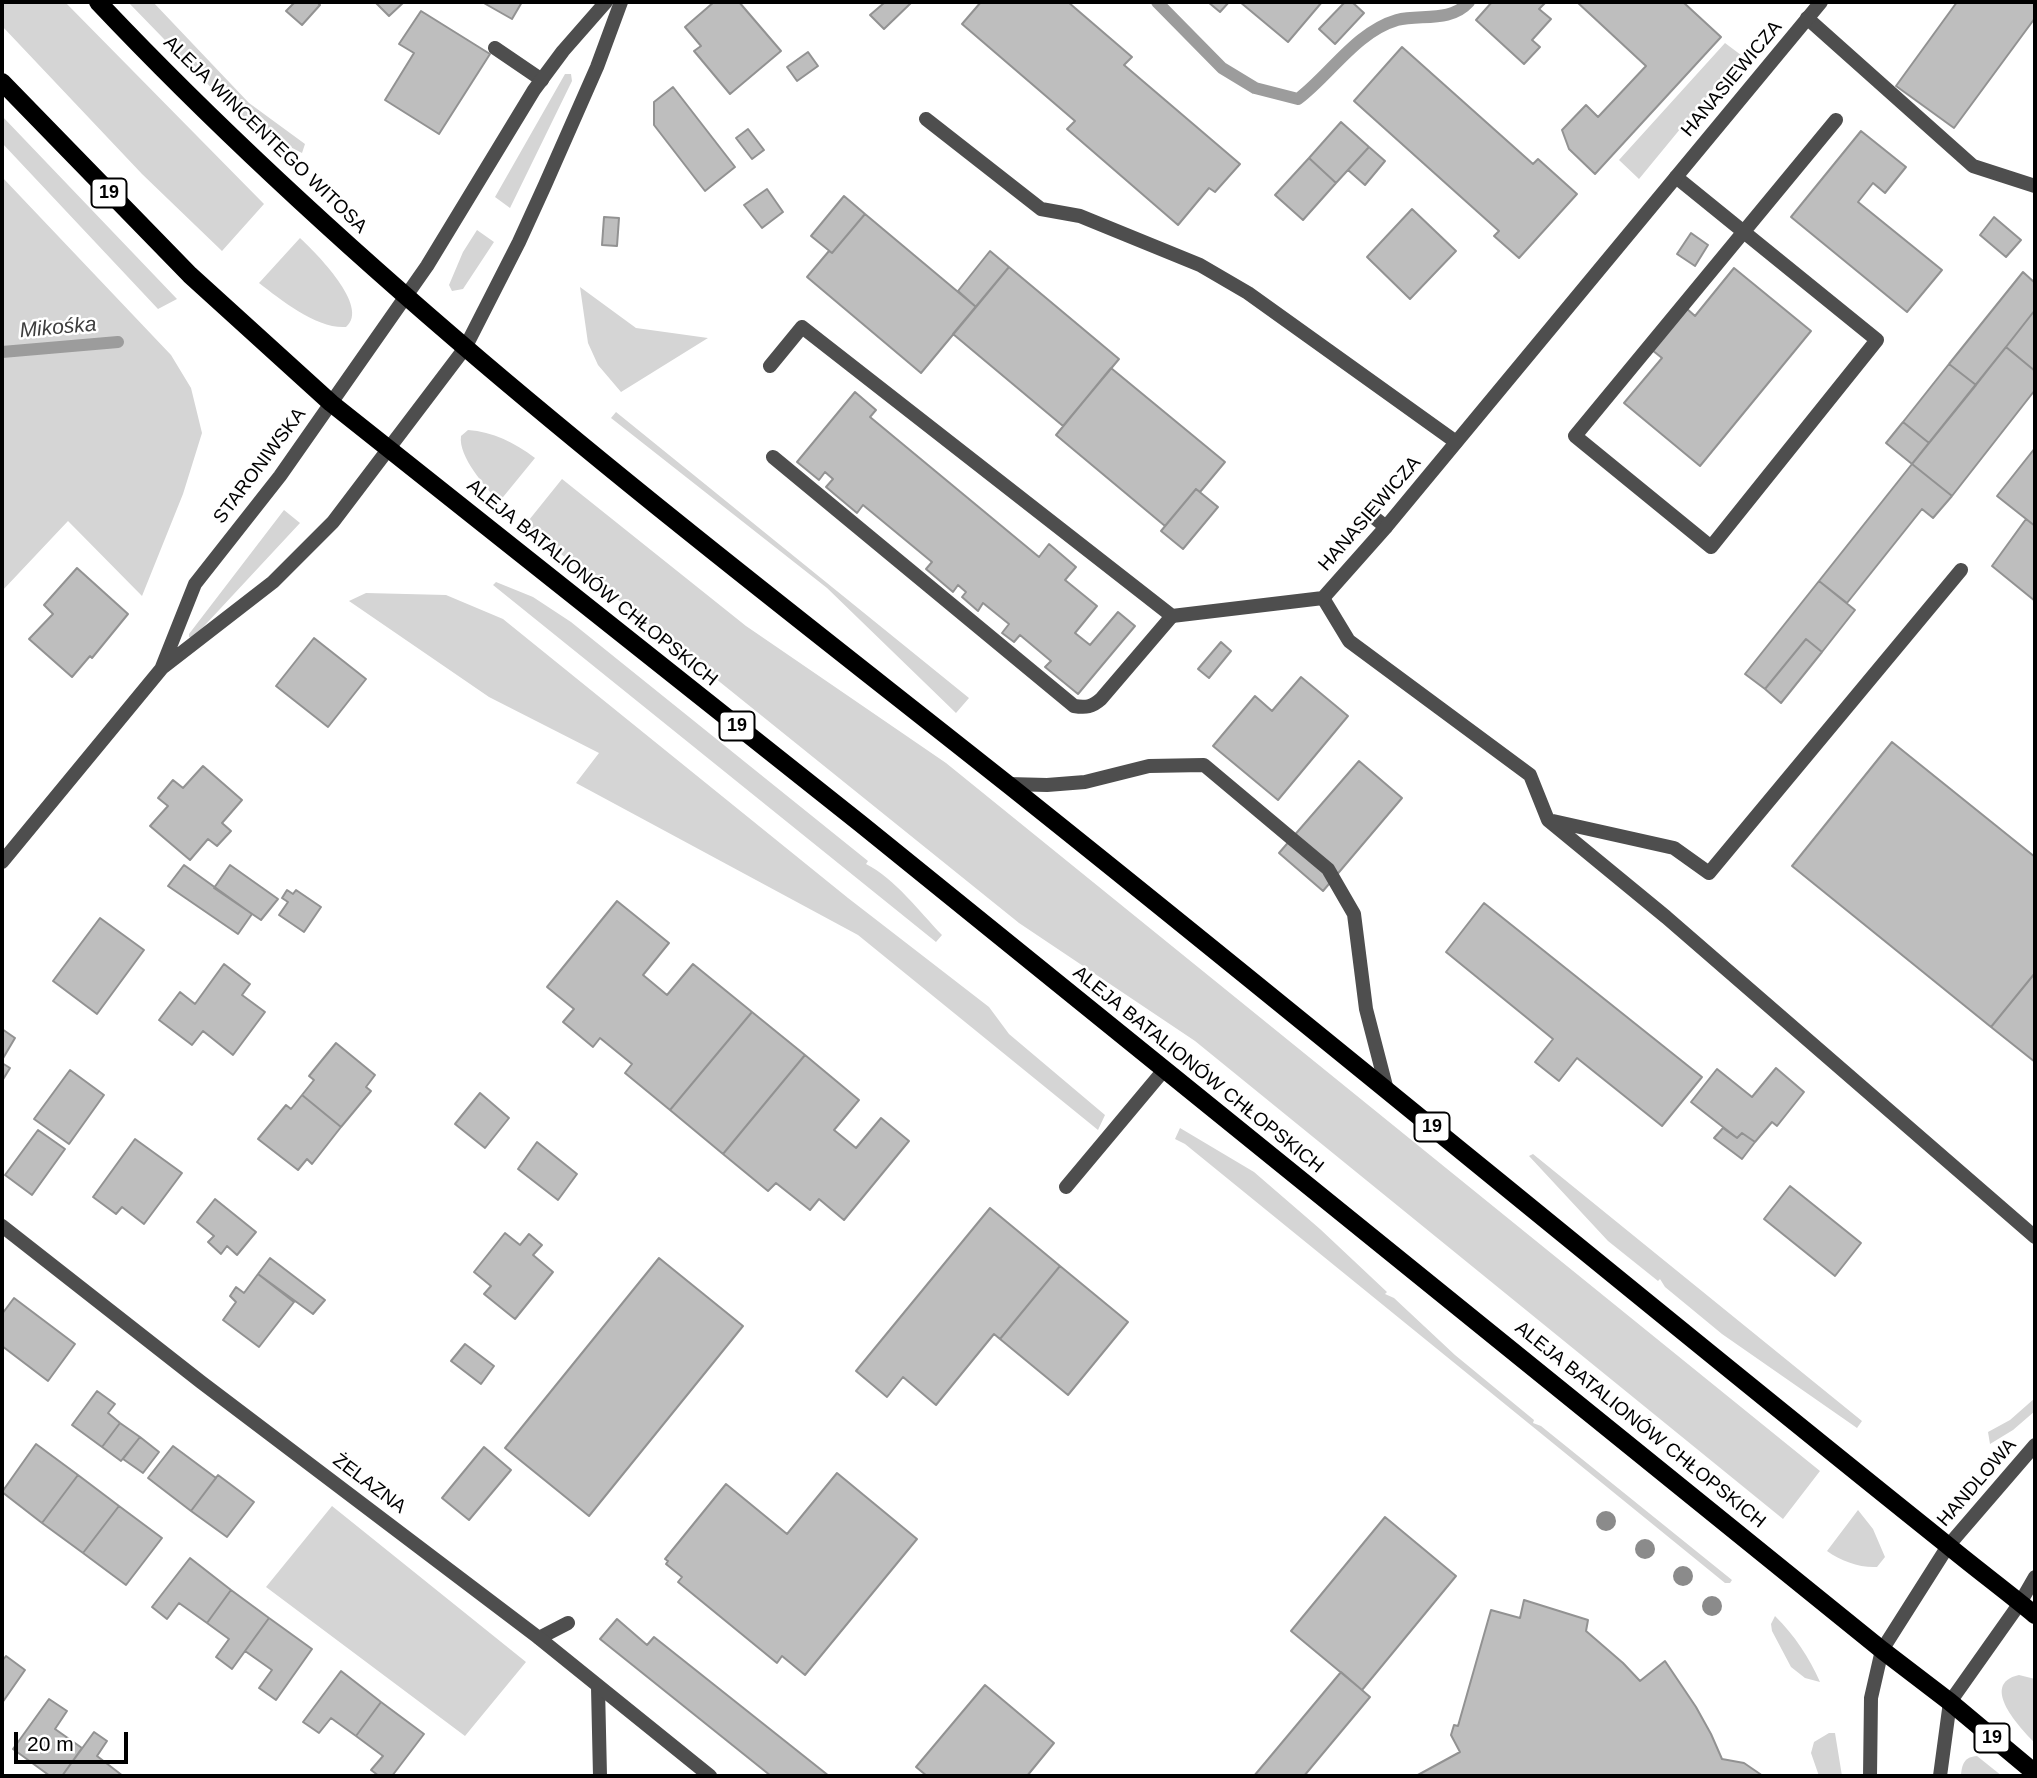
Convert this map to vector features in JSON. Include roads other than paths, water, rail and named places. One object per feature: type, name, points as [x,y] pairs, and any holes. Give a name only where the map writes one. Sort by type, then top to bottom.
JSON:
[{"type":"main road","name":"ALEJA WINCENTEGO WITOSA","points":[[98,2],[229,134],[405,296]]},
{"type":"main road","name":"19","points":[[2,82],[190,275],[331,402]]},
{"type":"main road","name":"19","points":[[405,296],[597,458],[1387,1090],[2035,1615]]},
{"type":"main road","name":"ALEJA BATALIONÓW CHŁOPSKICH","points":[[331,402],[2035,1773]]},
{"type":"street","name":"STARONIWSKA","points":[[162,668],[195,584],[280,476],[427,266],[542,80],[563,51],[606,2]]},
{"type":"street","name":"STARONIWSKA","points":[[2,862],[162,668],[273,582],[333,522],[465,348],[524,231],[597,67],[621,2]]},
{"type":"street","name":"HANASIEWICZA","points":[[1172,616],[1323,597],[1386,527],[1821,2]]},
{"type":"street","points":[[1807,18],[1973,166],[2035,186]]},
{"type":"street","points":[[495,48],[542,80]]},
{"type":"street","points":[[926,119],[1041,209],[1092,220],[1200,265],[1248,293],[1456,442]]},
{"type":"street","points":[[1676,177],[1744,232],[1877,340],[1711,547],[1575,436],[1744,232],[1836,120]]},
{"type":"street","points":[[770,366],[802,327],[1172,616],[1101,699],[1093,706],[1074,706],[773,457]]},
{"type":"street","points":[[1371,515],[1386,527]]},
{"type":"street","points":[[1548,820],[1674,848],[1709,873],[1961,570]]},
{"type":"street","points":[[1323,597],[1349,641],[1530,775],[1548,820],[1667,917],[2035,1237]]},
{"type":"street","points":[[1007,785],[1084,782],[1149,766],[1204,765],[1328,869],[1354,914],[1366,1010],[1387,1090]]},
{"type":"street","points":[[1066,1188],[1164,1070]]},
{"type":"street","name":"ŻELAZNA","points":[[2,1226],[201,1382],[539,1638],[710,1776]]},
{"type":"street","name":"HANDLOWA","points":[[1870,1776],[1871,1698],[1882,1650],[1948,1546],[2035,1445]]},
{"type":"street","points":[[1940,1776],[1950,1702],[2035,1577]]},
{"type":"street","points":[[539,1638],[568,1623]]},
{"type":"street","points":[[598,1687],[600,1776]]},
{"type":"waterway","name":"Mikośka","points":[[1157,2],[1222,68],[1255,88],[1298,99],[1356,44],[1382,26],[1406,18],[1453,13],[1469,2]]},
{"type":"waterway","name":"Mikośka","points":[[2,352],[118,342]]}]
